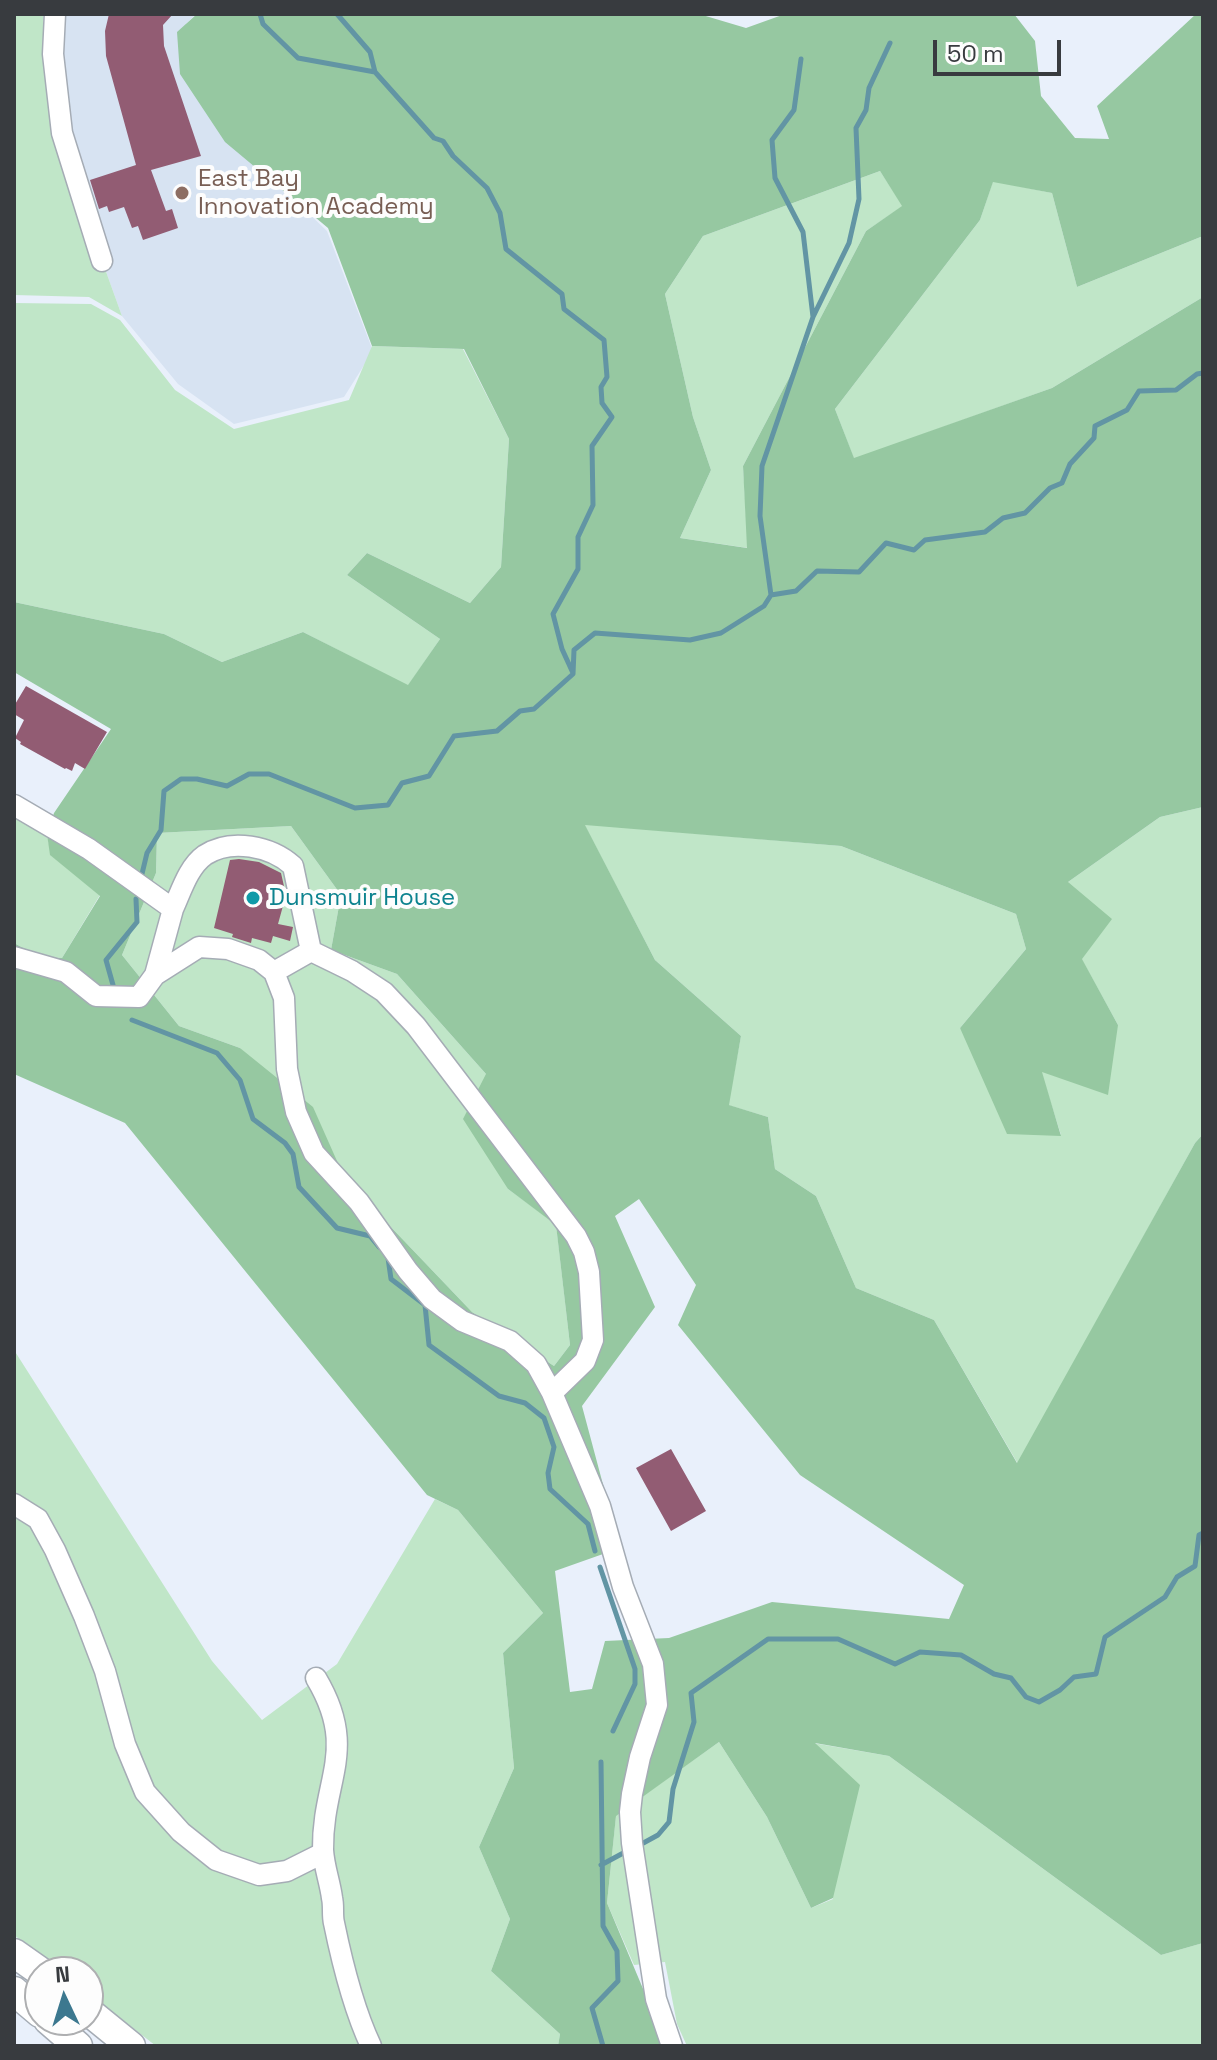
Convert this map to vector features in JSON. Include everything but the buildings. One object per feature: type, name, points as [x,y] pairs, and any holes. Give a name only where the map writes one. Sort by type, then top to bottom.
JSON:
[{"type":"highway","points":[[104,2024],[131,2046]]},
{"type":"lane","points":[[55,14],[53,54],[62,133],[102,261]]},
{"type":"lane","points":[[14,805],[89,849],[173,909]]},
{"type":"lane","points":[[14,957],[66,972],[96,996],[139,997],[155,975],[173,909],[193,867],[205,855],[241,845],[282,856],[293,866],[311,951]]},
{"type":"lane","points":[[155,975],[199,947],[228,949],[259,960],[274,972],[284,998],[287,1069],[296,1112],[314,1153],[359,1202],[432,1299],[462,1321],[510,1341],[536,1364],[552,1393],[600,1506],[623,1587],[653,1664],[657,1705],[640,1757],[630,1812],[632,1850],[656,1999],[672,2046]]},
{"type":"lane","points":[[274,972],[311,951]]},
{"type":"lane","points":[[311,951],[352,971],[384,992],[416,1026],[576,1236],[589,1272],[593,1340],[585,1361],[552,1393]]},
{"type":"lane","points":[[14,1504],[38,1519],[55,1550],[105,1671],[125,1744],[145,1792],[181,1832],[216,1860],[259,1875],[287,1871],[323,1853]]},
{"type":"lane","points":[[316,1678],[331,1707],[338,1737],[336,1768],[324,1835],[325,1871],[333,1901],[333,1919],[358,2011],[371,2046]]},
{"type":"shaded area","name":"East Bay Innovation Academy","points":[[43,14],[196,14],[186,24],[248,155],[327,231],[373,351],[344,397],[234,424],[178,384],[122,316],[51,119]]},
{"type":"green space","points":[[14,14],[43,14],[51,119],[122,316],[89,297],[14,295]]},
{"type":"green space","points":[[197,14],[699,14],[746,28],[785,14],[1014,14],[1035,41],[1041,96],[1075,138],[1109,139],[1097,106],[1196,14],[1203,14],[1203,236],[1077,287],[1052,193],[993,182],[980,220],[835,409],[854,458],[1052,388],[1203,297],[1203,807],[1160,817],[1068,882],[1112,919],[1082,959],[1118,1025],[1108,1095],[1042,1072],[1061,1136],[1007,1134],[960,1028],[1026,949],[1016,914],[841,846],[585,825],[655,960],[741,1036],[729,1105],[768,1117],[775,1169],[816,1196],[856,1288],[934,1320],[1017,1463],[1195,1143],[1203,1134],[1203,1943],[1161,1955],[889,1756],[815,1743],[860,1785],[833,1898],[811,1908],[767,1817],[719,1742],[616,1816],[607,1903],[667,2046],[558,2046],[560,2034],[491,1971],[510,1919],[479,1847],[514,1768],[503,1653],[543,1613],[458,1510],[427,1495],[125,1123],[14,1074],[14,943],[40,957],[62,958],[100,896],[50,855],[47,834],[54,813],[111,729],[14,672],[14,602],[164,634],[222,662],[303,632],[408,685],[440,639],[347,575],[367,553],[470,603],[501,567],[509,439],[464,349],[372,346],[328,228],[225,142],[180,74],[177,32]],"holes":[[[880,171],[902,206],[866,231],[743,466],[747,548],[680,538],[711,470],[693,417],[665,294],[703,236]],[[291,826],[341,895],[331,950],[397,974],[486,1074],[463,1119],[508,1189],[556,1225],[570,1345],[554,1366],[472,1312],[345,1179],[313,1107],[240,1048],[179,1026],[122,955],[156,873],[157,833]],[[639,1199],[696,1285],[678,1325],[800,1475],[964,1585],[949,1619],[772,1602],[669,1638],[605,1641],[592,1689],[570,1692],[555,1571],[620,1548],[582,1406],[655,1307],[615,1216]]]},
{"type":"green space","points":[[880,171],[903,206],[866,231],[743,466],[748,548],[680,538],[711,470],[693,417],[665,294],[703,236]]},
{"type":"green space","points":[[993,181],[1052,193],[1077,287],[1203,236],[1203,297],[1052,388],[854,459],[835,409],[980,220]]},
{"type":"green space","points":[[14,303],[91,304],[120,320],[175,390],[234,429],[349,400],[372,346],[463,349],[509,439],[501,567],[470,603],[367,553],[347,575],[440,639],[408,686],[303,632],[222,662],[164,634],[14,602]]},
{"type":"green space","points":[[1203,807],[1203,1134],[1195,1143],[1018,1464],[934,1320],[856,1288],[816,1196],[775,1169],[768,1117],[728,1105],[741,1036],[655,960],[584,824],[841,846],[1016,914],[1026,949],[960,1028],[1061,1135],[1041,1072],[1118,1025],[1081,958],[1068,882],[1160,817]]},
{"type":"green space","points":[[14,812],[47,834],[51,855],[100,895],[62,958],[40,957],[14,943]]},
{"type":"green space","points":[[291,826],[341,895],[331,950],[397,974],[486,1074],[508,1189],[556,1224],[570,1345],[554,1366],[472,1312],[345,1179],[240,1048],[179,1026],[122,955],[156,873],[157,833]]},
{"type":"green space","points":[[14,1350],[212,1661],[262,1720],[337,1664],[435,1499],[458,1510],[543,1613],[503,1653],[514,1768],[479,1847],[510,1919],[491,1971],[560,2034],[558,2046],[156,2046],[104,2005],[104,1956],[41,1956],[14,1935]]},
{"type":"green space","points":[[719,1742],[767,1817],[811,1908],[833,1899],[813,1743],[889,1756],[1161,1955],[1203,1943],[1203,2046],[687,2046],[677,2024],[665,1962],[634,1965],[607,1903],[616,1815]]},
{"type":"waterway","points":[[260,14],[263,24],[298,58],[375,72]]},
{"type":"waterway","points":[[337,14],[370,52],[375,72],[434,138],[443,141],[453,156],[487,188],[500,213],[506,249],[562,294],[564,309],[604,340],[607,377],[601,387],[602,403],[612,417],[592,446],[593,505],[578,537],[578,569],[553,614],[562,649],[573,673]]},
{"type":"waterway","points":[[813,317],[849,243],[859,199],[856,128],[866,110],[869,88],[890,43]]},
{"type":"waterway","points":[[771,595],[760,516],[762,466],[813,317],[803,232],[775,178],[772,140],[794,110],[801,59]]},
{"type":"waterway","points":[[141,878],[147,853],[161,830],[164,791],[181,779],[197,779],[227,786],[249,774],[269,774],[355,808],[388,805],[402,783],[429,776],[454,736],[497,731],[520,711],[534,709],[573,674],[574,650],[595,633],[690,640],[721,633],[764,606],[771,595],[796,591],[817,571],[859,572],[886,543],[914,550],[925,540],[985,532],[1003,518],[1025,513],[1050,488],[1062,483],[1070,464],[1094,438],[1095,426],[1127,410],[1139,391],[1176,390],[1203,373]]},
{"type":"waterway","points":[[113,985],[106,960],[137,922],[136,899]]},
{"type":"waterway","points":[[132,1020],[217,1053],[240,1080],[253,1119],[285,1143],[293,1154],[299,1187],[337,1228],[370,1236],[379,1247]]},
{"type":"waterway","points":[[386,1255],[391,1279],[425,1305],[429,1345],[499,1396],[525,1403],[544,1418],[554,1447],[548,1473],[550,1489],[588,1524],[595,1551]]},
{"type":"waterway","points":[[636,1847],[658,1835],[669,1822],[673,1789],[694,1722],[691,1693],[768,1639],[838,1639],[895,1664],[920,1652],[961,1655],[994,1674],[1011,1678],[1026,1697],[1039,1702],[1060,1690],[1074,1677],[1096,1674],[1105,1637],[1165,1597],[1177,1577],[1195,1566],[1199,1535],[1203,1533]]},
{"type":"waterway","points":[[600,1567],[635,1669],[635,1684],[613,1731]]},
{"type":"waterway","points":[[601,1762],[603,1926],[617,1951],[618,1981],[592,2008],[603,2046]]},
{"type":"waterway","points":[[601,1865],[627,1851]]},
{"type":"place","name":"East Bay Innovation Academy","points":[[182,193]]},
{"type":"place","name":"Dunsmuir House","points":[[253,898]]}]
